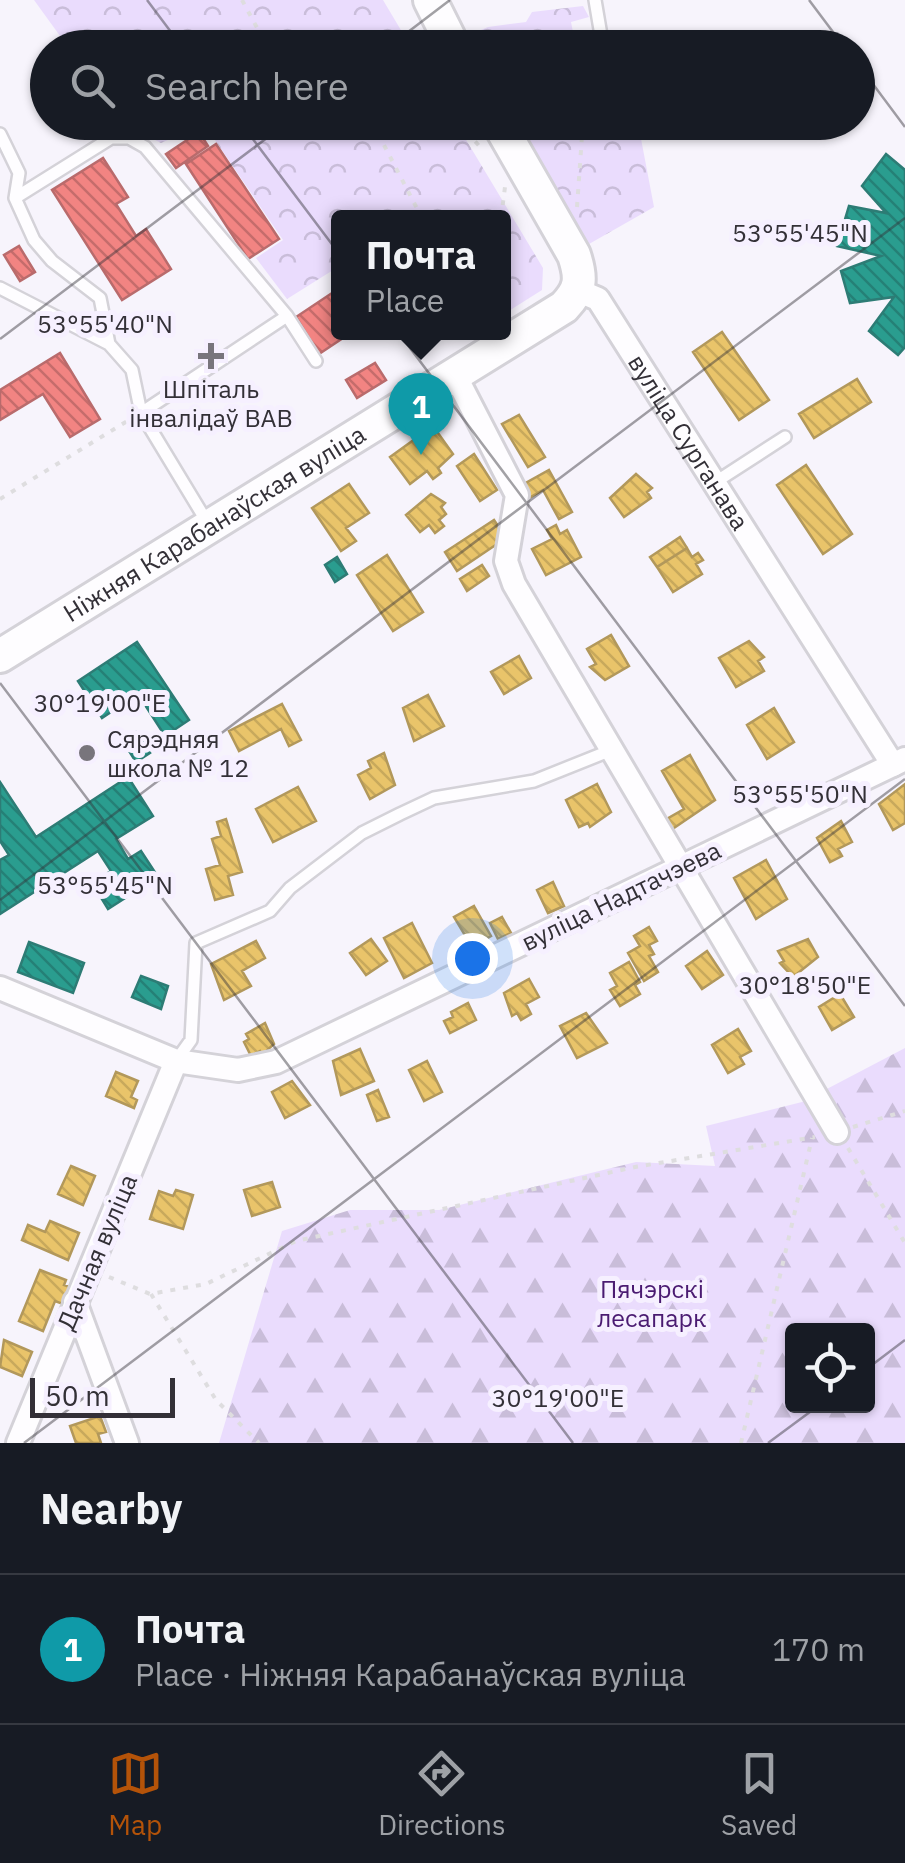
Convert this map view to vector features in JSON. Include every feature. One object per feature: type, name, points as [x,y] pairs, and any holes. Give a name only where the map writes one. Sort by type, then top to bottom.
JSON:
[{"type":"main road","points":[[430,0],[445,30]]},
{"type":"main road","points":[[508,140],[574,255],[579,291]]},
{"type":"main road","name":"Ніжняя Карабанаўская вуліца","points":[[0,656],[564,307],[579,291]]},
{"type":"street","name":"вуліца Сурганава","points":[[579,291],[598,298],[714,483],[899,762]]},
{"type":"street","points":[[455,375],[516,495],[506,561],[514,584],[838,1132]]},
{"type":"street","name":"вуліца Надтачэева","points":[[0,988],[176,1061],[238,1070],[276,1062],[899,762]]},
{"type":"street","name":"Дачная вуліца","points":[[18,1443],[176,1061]]},
{"type":"street","points":[[75,1302],[127,1443]]},
{"type":"lane","points":[[595,0],[601,30]]},
{"type":"lane","points":[[0,134],[20,174],[15,198],[34,240],[52,261],[68,269],[100,298],[109,344]]},
{"type":"lane","points":[[15,198],[107,140]]},
{"type":"lane","points":[[133,140],[145,147],[287,316],[316,361]]},
{"type":"lane","points":[[0,288],[109,344],[132,370],[141,413],[197,511],[210,525]]},
{"type":"lane","points":[[141,413],[287,316]]},
{"type":"lane","points":[[714,483],[785,436]]},
{"type":"lane","points":[[176,1061],[191,1040],[196,943],[270,911],[290,888],[362,833],[434,798],[534,782],[614,749]]},
{"type":"path","points":[[242,0],[258,30]]},
{"type":"path","points":[[381,140],[418,210]]},
{"type":"path","points":[[476,140],[495,160]]},
{"type":"path","points":[[576,215],[582,140]]},
{"type":"path","points":[[502,210],[506,177],[516,192]]},
{"type":"path","points":[[0,500],[141,413]]},
{"type":"path","points":[[91,1270],[150,1294],[206,1284],[296,1241],[635,1167],[812,1138],[905,1111]]},
{"type":"path","points":[[838,1132],[905,1243]]},
{"type":"path","points":[[741,1443],[812,1138]]},
{"type":"path","points":[[150,1294],[216,1400],[259,1443]]},
{"type":"green space","points":[[34,0],[383,0],[401,30],[56,30]]},
{"type":"green space","points":[[583,6],[589,17],[571,22],[573,30],[481,30],[526,22],[532,12]]},
{"type":"green space","points":[[215,140],[466,140],[508,210],[331,210],[331,271],[287,299],[256,258],[283,240]]},
{"type":"green space","points":[[515,140],[641,140],[654,207],[582,248]]},
{"type":"green space","points":[[511,215],[543,268],[542,290],[511,310]]},
{"type":"green space","name":"Пячэрскі лесапарк","points":[[905,1048],[905,1443],[219,1443],[282,1231],[350,1210],[439,1210],[636,1162],[715,1166],[706,1126],[802,1102]]},
{"type":"building: Homes","points":[[722,332],[769,400],[739,420],[693,352]]},
{"type":"building: Homes","points":[[857,379],[871,402],[814,438],[799,414]]},
{"type":"building: Homes","points":[[519,415],[545,457],[528,467],[502,424]]},
{"type":"building: Homes","points":[[433,426],[453,454],[433,479],[427,471],[410,484],[390,457]]},
{"type":"building: Homes","points":[[474,454],[497,490],[480,501],[457,466]]},
{"type":"building: Homes","points":[[806,465],[852,534],[823,554],[777,485]]},
{"type":"building: Homes","points":[[549,470],[572,512],[559,519],[543,490],[529,498],[522,485]]},
{"type":"building: Homes","points":[[636,474],[652,488],[647,492],[651,498],[624,517],[610,498]]},
{"type":"building: Homes","points":[[349,484],[369,513],[346,528],[356,541],[341,551],[312,508]]},
{"type":"building: Homes","points":[[431,494],[445,503],[441,507],[446,514],[439,520],[444,526],[435,533],[429,525],[420,532],[406,515]]},
{"type":"building: Homes","points":[[494,520],[506,538],[457,571],[445,552]]},
{"type":"building: Homes","points":[[556,525],[560,534],[567,530],[581,557],[546,575],[532,549],[552,539],[547,530]]},
{"type":"building: Homes","points":[[680,537],[687,548],[657,567],[650,557]]},
{"type":"building: Homes","points":[[687,548],[692,557],[698,553],[703,560],[696,564],[702,574],[673,592],[657,567]]},
{"type":"building: Homes","points":[[387,555],[423,612],[393,631],[357,575]]},
{"type":"building: Homes","points":[[482,565],[489,576],[467,591],[460,579]]},
{"type":"building: Homes","points":[[611,635],[629,666],[605,680],[590,667],[596,664],[587,649]]},
{"type":"building: Homes","points":[[749,641],[764,657],[758,661],[764,671],[736,687],[719,658]]},
{"type":"building: Homes","points":[[519,656],[531,678],[504,694],[491,672]]},
{"type":"building: Homes","points":[[428,695],[444,726],[414,741],[403,708]]},
{"type":"building: Homes","points":[[282,704],[301,740],[289,746],[281,729],[239,751],[229,731]]},
{"type":"building: Homes","points":[[774,708],[794,742],[767,759],[747,725]]},
{"type":"building: Homes","points":[[384,753],[395,785],[370,799],[358,775],[371,768],[368,761]]},
{"type":"building: Homes","points":[[690,755],[715,800],[671,830],[665,820],[684,809],[662,771]]},
{"type":"building: Homes","points":[[597,784],[611,812],[590,827],[588,823],[579,827],[566,800]]},
{"type":"building: Homes","points":[[905,784],[905,823],[893,830],[879,804]]},
{"type":"building: Homes","points":[[298,787],[316,821],[273,842],[256,809]]},
{"type":"building: Homes","points":[[226,819],[242,872],[228,876],[233,895],[215,900],[206,869],[220,865],[212,839],[221,836],[217,822]]},
{"type":"building: Homes","points":[[841,821],[852,842],[838,849],[842,856],[830,862],[817,838]]},
{"type":"building: Homes","points":[[766,860],[787,899],[756,919],[734,878]]},
{"type":"building: Homes","points":[[553,882],[564,906],[548,913],[537,890]]},
{"type":"building: Homes","points":[[474,906],[491,936],[472,947],[454,917]]},
{"type":"building: Homes","points":[[502,917],[511,933],[498,939],[490,923]]},
{"type":"building: Homes","points":[[412,923],[432,963],[404,978],[384,938]]},
{"type":"building: Homes","points":[[649,927],[657,941],[649,945],[654,954],[649,956],[658,972],[644,981],[628,953],[640,946],[634,936]]},
{"type":"building: Homes","points":[[371,939],[387,961],[366,975],[350,953]]},
{"type":"building: Homes","points":[[808,939],[818,957],[793,977],[780,963],[784,961],[778,951]]},
{"type":"building: Homes","points":[[256,941],[265,958],[242,971],[251,986],[224,1000],[211,964]]},
{"type":"building: Homes","points":[[707,951],[723,975],[702,989],[686,966]]},
{"type":"building: Homes","points":[[629,962],[640,982],[635,985],[640,994],[620,1006],[610,990],[617,986],[610,973]]},
{"type":"building: Homes","points":[[529,979],[539,997],[526,1004],[531,1014],[521,1020],[517,1013],[512,1016],[504,993]]},
{"type":"building: Homes","points":[[840,994],[854,1017],[832,1030],[819,1007]]},
{"type":"building: Homes","points":[[468,1003],[476,1020],[450,1033],[444,1021]]},
{"type":"building: Homes","points":[[586,1013],[607,1043],[577,1058],[560,1026]]},
{"type":"building: Homes","points":[[265,1023],[274,1044],[262,1055],[260,1051],[251,1056],[244,1042],[249,1039],[246,1034]]},
{"type":"building: Homes","points":[[738,1029],[751,1051],[740,1057],[744,1064],[728,1073],[712,1045]]},
{"type":"building: Homes","points":[[360,1049],[374,1081],[341,1095],[333,1061]]},
{"type":"building: Homes","points":[[427,1061],[442,1092],[424,1101],[409,1070]]},
{"type":"building: Homes","points":[[116,1072],[138,1081],[131,1097],[137,1100],[134,1108],[106,1096]]},
{"type":"building: Homes","points":[[292,1081],[310,1105],[285,1118],[272,1092]]},
{"type":"building: Homes","points":[[378,1090],[389,1117],[377,1121],[367,1095]]},
{"type":"building: Homes","points":[[71,1166],[95,1176],[83,1205],[58,1194]]},
{"type":"building: Homes","points":[[272,1182],[280,1207],[252,1216],[244,1190]]},
{"type":"building: Homes","points":[[176,1190],[193,1195],[183,1229],[150,1219],[159,1191],[173,1196]]},
{"type":"building: Homes","points":[[50,1221],[79,1233],[68,1260],[22,1240],[28,1225],[45,1232]]},
{"type":"building: Homes","points":[[40,1270],[66,1280],[64,1285],[70,1287],[63,1304],[55,1301],[43,1331],[19,1321]]},
{"type":"building: Homes","points":[[4,1340],[32,1352],[22,1376],[0,1367]]},
{"type":"building: Homes","points":[[100,1416],[106,1432],[98,1434],[101,1443],[76,1443],[70,1426]]},
{"type":"building: Schools","points":[[886,154],[905,170],[905,347],[898,355],[869,331],[894,297],[850,303],[841,271],[881,256],[837,246],[849,206],[886,213],[862,186]]},
{"type":"building: Schools","points":[[337,557],[347,574],[335,582],[325,565]]},
{"type":"building: Schools","points":[[137,642],[189,720],[165,736],[138,694],[102,718],[78,681]]},
{"type":"building: Schools","points":[[136,732],[150,753],[136,762],[122,740]]},
{"type":"building: Schools","points":[[128,777],[153,816],[116,839],[128,859],[141,851],[158,877],[108,909],[92,883],[111,871],[98,851],[0,914],[0,860],[9,855],[0,841],[0,782],[36,837]]},
{"type":"building: Schools","points":[[29,942],[84,963],[73,993],[18,972]]},
{"type":"building: Schools","points":[[141,976],[168,986],[161,1009],[132,997]]},
{"type":"building: Health","points":[[187,140],[204,140],[208,146],[176,168],[166,154]]},
{"type":"building: Health","points":[[216,144],[279,239],[248,259],[186,164]]},
{"type":"building: Health","points":[[103,158],[128,197],[116,204],[136,236],[146,229],[171,269],[122,300],[52,190]]},
{"type":"building: Health","points":[[19,246],[35,272],[20,281],[4,255]]},
{"type":"building: Health","points":[[331,294],[331,340],[340,340],[319,354],[296,317]]},
{"type":"building: Health","points":[[60,353],[100,419],[70,437],[43,394],[0,420],[0,390]]},
{"type":"building: Health","points":[[375,363],[386,380],[357,398],[346,380]]},
{"type":"place","name":"Шпіталь інвалідаў ВАВ","points":[[211,356]]},
{"type":"place","name":"Почта","points":[[421,455]]},
{"type":"place","name":"Сярэдняя школа № 12","points":[[87,753]]}]
